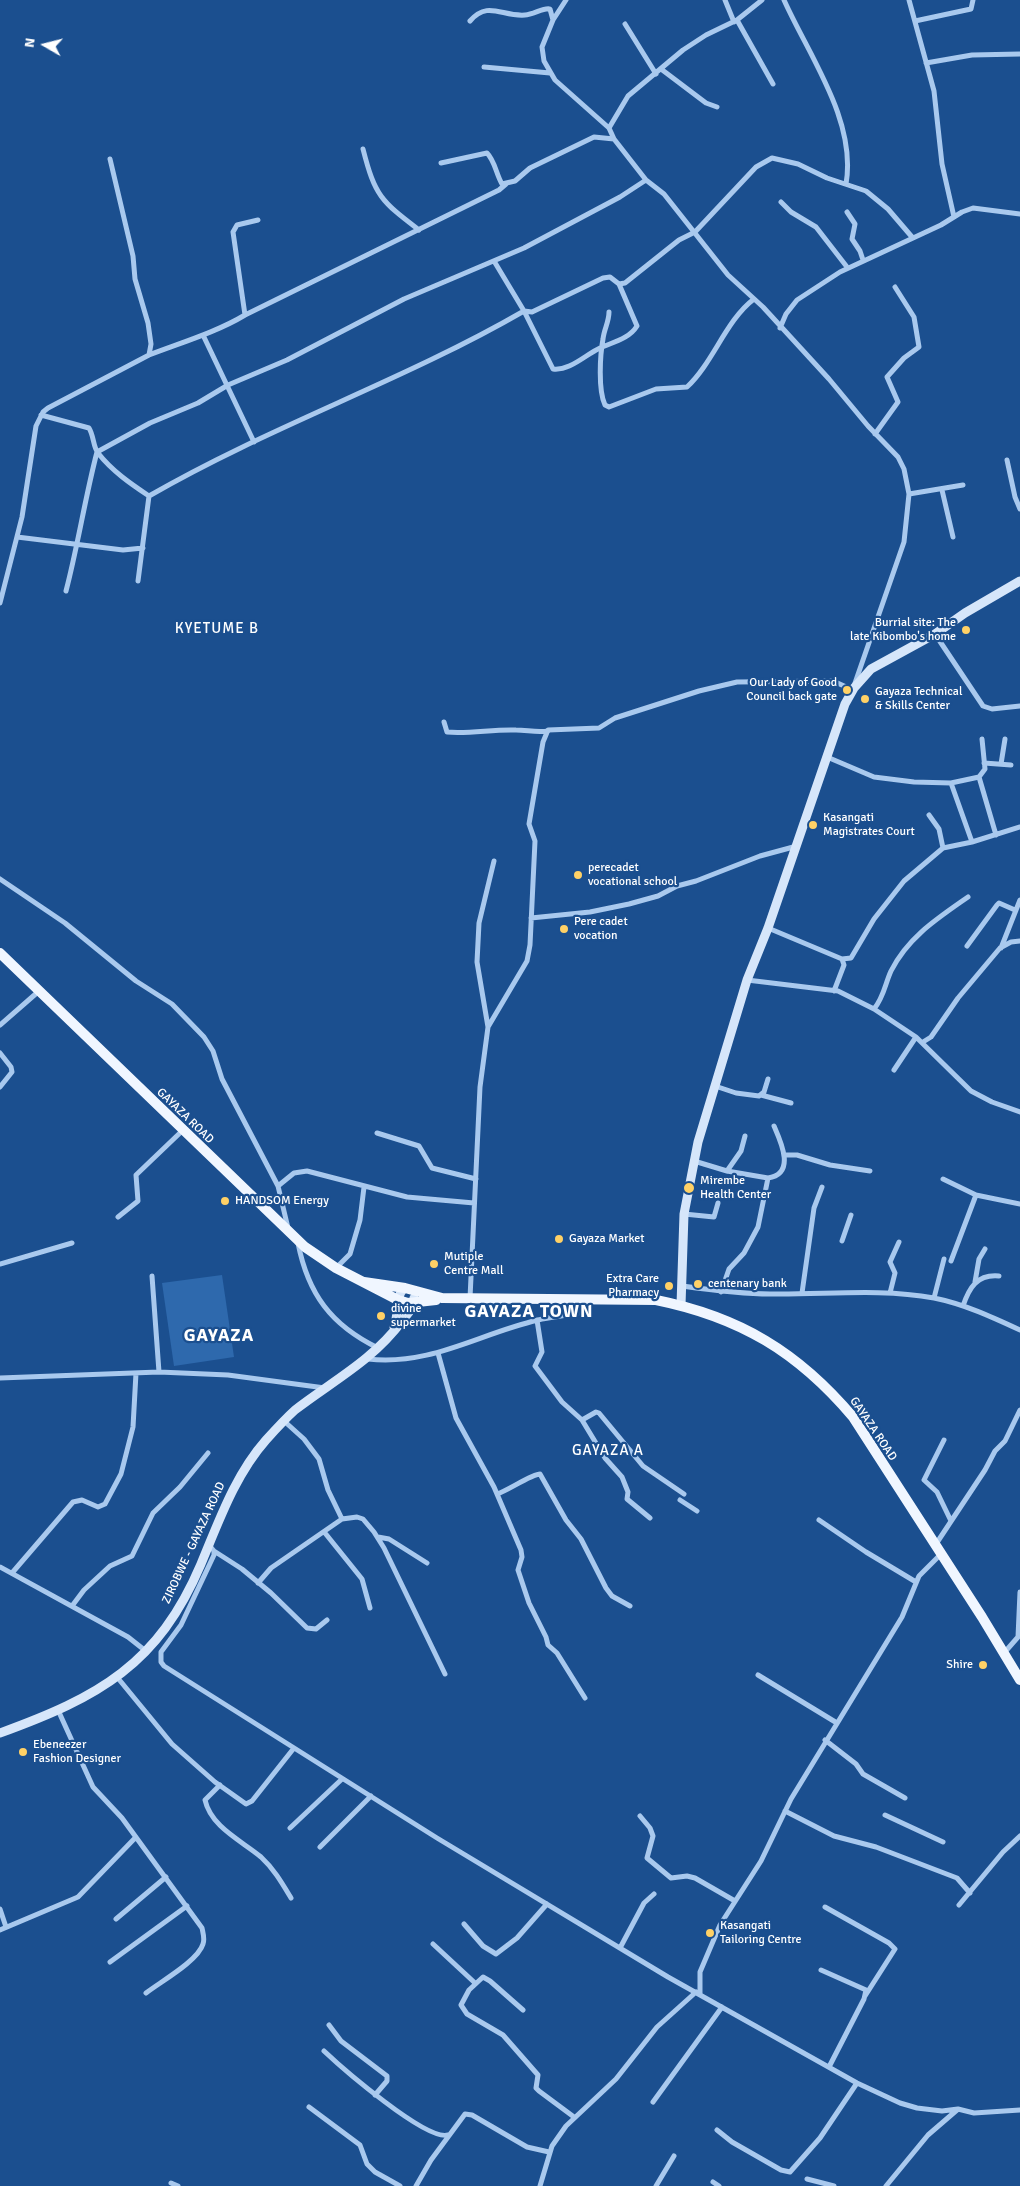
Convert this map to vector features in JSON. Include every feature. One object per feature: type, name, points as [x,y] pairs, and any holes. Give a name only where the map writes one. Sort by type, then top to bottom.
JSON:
[{"type":"main road","name":"GAYAZA ROAD","points":[[0,953],[182,1131],[297,1239],[336,1268],[398,1300],[414,1302],[442,1298],[590,1298],[679,1302],[718,1317],[772,1344],[804,1366],[830,1390],[853,1417],[1020,1680]]},
{"type":"main road","name":"GAYAZA ROAD","points":[[364,1282],[407,1288],[442,1298]]},
{"type":"street","points":[[566,0],[553,20],[542,48],[544,61],[550,73],[566,92],[610,128],[614,139],[646,180],[664,194],[728,275],[754,299],[829,379],[875,434],[898,457],[904,469],[909,494],[904,542],[853,689],[842,713],[768,928],[746,980],[714,1086],[694,1161],[684,1214],[682,1286],[679,1302]]},
{"type":"street","points":[[725,0],[774,84]]},
{"type":"street","points":[[610,128],[628,96],[688,47],[736,21],[762,0]]},
{"type":"street","points":[[784,0],[814,58],[845,135],[848,154],[846,184]]},
{"type":"street","points":[[909,0],[936,98],[942,164],[954,217]]},
{"type":"street","points":[[915,21],[972,9],[973,0]]},
{"type":"street","points":[[470,21],[479,12],[489,9],[524,16],[545,8],[550,10],[553,20]]},
{"type":"street","points":[[625,24],[656,74]]},
{"type":"street","points":[[926,63],[972,55],[1020,54]]},
{"type":"street","points":[[484,67],[550,73]]},
{"type":"street","points":[[662,69],[706,104],[717,107]]},
{"type":"street","points":[[0,603],[17,537],[36,426],[48,408],[149,355],[186,339],[203,335],[499,190],[530,168],[594,137],[614,139]]},
{"type":"street","points":[[363,149],[371,181],[386,205],[418,230]]},
{"type":"street","points":[[441,163],[487,153],[491,157],[502,184],[506,184]]},
{"type":"street","points":[[619,284],[625,283],[679,240],[695,232],[756,167],[772,158],[798,164],[827,178],[866,191],[888,209],[912,237]]},
{"type":"street","points":[[110,159],[133,256],[135,279],[148,323],[149,355]]},
{"type":"street","points":[[97,452],[228,385],[287,360],[404,299],[494,260],[592,213],[638,187],[646,180]]},
{"type":"street","points":[[782,202],[791,212],[816,227],[847,268]]},
{"type":"street","points":[[780,328],[786,314],[797,300],[863,260],[883,253],[973,208],[1020,214]]},
{"type":"street","points":[[847,212],[855,224],[852,239],[863,260]]},
{"type":"street","points":[[245,315],[233,232],[237,224],[258,220]]},
{"type":"street","points":[[150,496],[254,442],[489,332],[524,312],[532,312],[603,278],[610,277],[619,284],[637,326],[634,332],[611,346],[602,347],[560,370],[553,369],[524,312],[494,260]]},
{"type":"street","points":[[875,434],[898,402],[887,377],[904,358],[919,347],[914,317],[895,287]]},
{"type":"street","points":[[609,312],[609,320],[602,347],[602,399],[608,407],[656,389],[684,388],[705,366],[745,308],[754,299]]},
{"type":"street","points":[[203,335],[212,358],[228,385],[254,442]]},
{"type":"street","points":[[42,415],[89,428],[94,436],[97,452],[89,481],[78,545],[66,591]]},
{"type":"street","points":[[97,452],[123,479],[150,496]]},
{"type":"street","points":[[1007,460],[1015,497],[1020,509]]},
{"type":"street","points":[[909,494],[963,485]]},
{"type":"street","points":[[942,490],[953,537]]},
{"type":"street","points":[[138,582],[150,496]]},
{"type":"street","points":[[17,537],[123,550],[143,548]]},
{"type":"street","points":[[853,689],[871,669],[934,634],[965,613],[1020,581]]},
{"type":"street","points":[[934,634],[983,706],[992,709],[1020,706]]},
{"type":"street","points":[[444,722],[447,732],[464,733],[515,730],[540,732],[599,728],[615,718],[699,691],[737,682],[833,680],[853,689]]},
{"type":"street","points":[[488,1027],[527,961],[535,841],[529,824],[543,742],[548,730]]},
{"type":"street","points":[[827,757],[874,778],[914,782],[951,782],[979,777],[984,772],[982,739]]},
{"type":"street","points":[[1001,764],[1005,739]]},
{"type":"street","points":[[984,763],[1011,765]]},
{"type":"street","points":[[979,777],[996,835]]},
{"type":"street","points":[[951,782],[972,842]]},
{"type":"street","points":[[929,815],[939,829],[943,848]]},
{"type":"street","points":[[768,928],[842,959],[851,958],[874,919],[904,881],[943,848],[972,842],[1020,827]]},
{"type":"street","points":[[531,918],[590,912],[648,899],[760,856],[797,846]]},
{"type":"street","points":[[470,1298],[480,1087],[488,1027],[477,962],[480,923],[494,862]]},
{"type":"street","points":[[0,879],[71,928],[136,981],[172,1004],[204,1037],[213,1051],[222,1079],[278,1186],[289,1230]]},
{"type":"street","points":[[874,1009],[883,996],[891,971],[913,939],[926,926],[968,897]]},
{"type":"street","points":[[922,1042],[931,1037],[958,998],[1000,948],[1020,900]]},
{"type":"street","points":[[966,946],[996,904],[1002,904],[1015,910]]},
{"type":"street","points":[[1000,948],[1011,942],[1020,941]]},
{"type":"street","points":[[834,991],[844,965],[842,959]]},
{"type":"street","points":[[746,980],[834,991],[874,1009],[916,1036],[971,1091],[992,1102],[1020,1112]]},
{"type":"street","points":[[0,1025],[39,991]]},
{"type":"street","points":[[894,1070],[916,1036]]},
{"type":"street","points":[[0,1053],[11,1067],[12,1072],[0,1086]]},
{"type":"street","points":[[761,1096],[768,1078]]},
{"type":"street","points":[[714,1086],[736,1093],[761,1096],[791,1103]]},
{"type":"street","points":[[694,1161],[727,1171],[768,1178],[774,1177],[781,1171],[785,1154],[774,1126]]},
{"type":"street","points":[[118,1218],[138,1201],[136,1176],[182,1131]]},
{"type":"street","points":[[377,1133],[419,1146],[432,1168],[476,1179]]},
{"type":"street","points":[[727,1171],[740,1152],[745,1136]]},
{"type":"street","points":[[785,1154],[870,1171]]},
{"type":"street","points":[[278,1186],[294,1173],[307,1171],[407,1197],[474,1204]]},
{"type":"street","points":[[721,1292],[728,1269],[744,1253],[758,1227],[768,1178]]},
{"type":"street","points":[[943,1179],[976,1195],[1020,1204]]},
{"type":"street","points":[[336,1268],[350,1254],[360,1220],[364,1187]]},
{"type":"street","points":[[802,1293],[814,1208],[822,1187]]},
{"type":"street","points":[[950,1261],[976,1195]]},
{"type":"street","points":[[684,1214],[714,1217],[718,1204]]},
{"type":"street","points":[[842,1240],[851,1215]]},
{"type":"street","points":[[297,1239],[307,1278],[322,1304],[345,1328],[379,1349]]},
{"type":"street","points":[[890,1293],[895,1273],[890,1262],[899,1242]]},
{"type":"street","points":[[0,1264],[72,1243]]},
{"type":"street","points":[[963,1306],[975,1282],[979,1259],[985,1249]]},
{"type":"street","points":[[934,1298],[944,1259]]},
{"type":"street","points":[[152,1276],[159,1372]]},
{"type":"street","points":[[975,1282],[983,1277],[999,1276]]},
{"type":"street","points":[[682,1286],[721,1292],[770,1294],[890,1293],[934,1298],[963,1306],[1020,1330]]},
{"type":"street","points":[[407,1288],[414,1295],[414,1302]]},
{"type":"street","name":"ZIROBWE - GAYAZA ROAD","points":[[392,1334],[397,1318],[398,1300],[407,1288]]},
{"type":"street","points":[[368,1359],[396,1362],[438,1353],[537,1320],[586,1311],[590,1298]]},
{"type":"street","name":"ZIROBWE - GAYAZA ROAD","points":[[0,1733],[83,1698],[117,1677],[147,1652],[182,1602],[211,1548],[238,1480],[259,1448],[284,1421],[325,1388],[368,1359],[379,1349],[414,1302]]},
{"type":"street","points":[[537,1320],[542,1352],[536,1366],[562,1402],[582,1420],[605,1458],[622,1477],[628,1492],[627,1499],[650,1518]]},
{"type":"street","points":[[438,1353],[456,1418],[497,1494],[520,1550],[522,1558],[518,1566],[518,1573],[532,1609],[548,1645],[557,1653],[586,1698]]},
{"type":"street","points":[[0,1378],[159,1372],[228,1375],[325,1388]]},
{"type":"street","points":[[12,1573],[73,1502],[82,1500],[98,1508],[105,1504],[121,1474],[126,1447],[131,1437],[136,1374]]},
{"type":"street","points":[[540,2186],[556,2139],[574,2117],[616,2080],[658,2027],[698,1993],[699,1977],[714,1936],[762,1862],[785,1811],[826,1740],[902,1617],[916,1582],[938,1550],[951,1522],[985,1470],[995,1451],[1009,1434],[1020,1410]]},
{"type":"street","points":[[582,1420],[596,1412],[599,1413],[643,1466],[684,1494]]},
{"type":"street","points":[[284,1421],[304,1440],[319,1459],[328,1490],[342,1519]]},
{"type":"street","points":[[944,1440],[924,1480],[937,1492],[951,1522]]},
{"type":"street","points":[[72,1606],[84,1590],[110,1566],[132,1556],[153,1513],[180,1487],[208,1453]]},
{"type":"street","points":[[497,1494],[512,1489],[535,1474],[540,1474],[566,1520],[581,1539],[606,1588],[612,1596],[630,1606]]},
{"type":"street","points":[[680,1500],[697,1511]]},
{"type":"street","points":[[258,1583],[271,1568],[325,1533],[342,1519],[357,1517],[362,1519],[378,1537],[413,1603],[445,1674]]},
{"type":"street","points":[[819,1520],[866,1552],[916,1582]]},
{"type":"street","points":[[325,1533],[362,1579],[370,1608]]},
{"type":"street","points":[[378,1537],[389,1539],[427,1563]]},
{"type":"street","points":[[211,1548],[258,1583],[307,1628],[316,1629],[327,1620]]},
{"type":"street","points":[[211,1548],[210,1564],[181,1625],[161,1652],[161,1662],[342,1779],[547,1904],[722,2007],[857,2083],[908,2106],[942,2111],[958,2109],[974,2113],[1020,2110]]},
{"type":"street","points":[[0,1567],[128,1637],[147,1652]]},
{"type":"street","points":[[1004,1653],[1018,1637],[1020,1592]]},
{"type":"street","points":[[758,1675],[837,1723]]},
{"type":"street","points":[[117,1677],[164,1736],[242,1802],[249,1804],[294,1748]]},
{"type":"street","points":[[58,1710],[93,1787],[136,1837],[202,1928],[204,1938],[202,1948],[184,1965],[146,1993]]},
{"type":"street","points":[[826,1740],[856,1764],[863,1774],[905,1798]]},
{"type":"street","points":[[290,1828],[342,1779]]},
{"type":"street","points":[[220,1785],[206,1800],[216,1819],[262,1858],[281,1881],[291,1898]]},
{"type":"street","points":[[320,1847],[371,1796]]},
{"type":"street","points":[[785,1811],[834,1836],[876,1848],[956,1878],[970,1893]]},
{"type":"street","points":[[885,1815],[943,1842]]},
{"type":"street","points":[[640,1816],[650,1828],[653,1836],[647,1854],[648,1859],[671,1878],[687,1876],[694,1878],[735,1901]]},
{"type":"street","points":[[959,1905],[1003,1852],[1020,1836]]},
{"type":"street","points":[[0,1930],[78,1897],[136,1837]]},
{"type":"street","points":[[116,1919],[166,1877]]},
{"type":"street","points":[[620,1948],[644,1903],[654,1894]]},
{"type":"street","points":[[464,1924],[483,1946],[496,1954],[516,1938],[547,1904]]},
{"type":"street","points":[[110,1962],[187,1906]]},
{"type":"street","points":[[825,1907],[889,1943],[895,1949],[865,1996],[829,2067]]},
{"type":"street","points":[[0,1909],[6,1928]]},
{"type":"street","points":[[433,1944],[475,1983]]},
{"type":"street","points":[[822,1970],[866,1990],[865,1996]]},
{"type":"street","points":[[523,2010],[487,1978],[482,1977],[465,1995],[461,2008],[473,2018],[503,2035],[538,2075],[536,2088],[538,2091],[574,2117]]},
{"type":"street","points":[[653,2102],[722,2007]]},
{"type":"street","points":[[329,2025],[341,2041],[387,2076],[387,2081],[375,2095]]},
{"type":"street","points":[[324,2051],[375,2095],[426,2129],[440,2136],[448,2135]]},
{"type":"street","points":[[717,2130],[732,2142],[781,2170],[790,2172],[820,2138],[857,2083]]},
{"type":"street","points":[[309,2107],[360,2145],[367,2164],[375,2172],[400,2186]]},
{"type":"street","points":[[886,2186],[928,2135],[958,2109]]},
{"type":"street","points":[[416,2186],[431,2160],[462,2116],[470,2114],[527,2147],[550,2152]]},
{"type":"street","points":[[656,2186],[674,2156]]},
{"type":"street","points":[[807,2179],[834,2186]]},
{"type":"street","points":[[713,2182],[719,2186]]},
{"type":"street","points":[[171,2183],[178,2186]]},
{"type":"shaded area","points":[[222,1275],[234,1357],[174,1366],[162,1283]]},
{"type":"place","name":"Burrial site: The late Kibombo's home","points":[[966,630]]},
{"type":"place","name":"Our Lady of Good Council back gate","points":[[847,690]]},
{"type":"place","name":"Gayaza Technical & Skills Center","points":[[865,699]]},
{"type":"place","name":"Kasangati Magistrates Court","points":[[813,825]]},
{"type":"place","name":"perecadet vocational school","points":[[578,875]]},
{"type":"place","name":"Pere cadet vocation","points":[[564,929]]},
{"type":"place","name":"Mirembe Health Center","points":[[689,1188]]},
{"type":"place","name":"HANDSOM Energy","points":[[225,1201]]},
{"type":"place","name":"Gayaza Market","points":[[559,1239]]},
{"type":"place","name":"Mutiple Centre Mall","points":[[434,1264]]},
{"type":"place","name":"centenary bank","points":[[698,1284]]},
{"type":"place","name":"Extra Care Pharmacy","points":[[669,1286]]},
{"type":"place","name":"divine supermarket","points":[[381,1316]]},
{"type":"place","name":"Shire","points":[[983,1665]]},
{"type":"place","name":"Ebeneezer Fashion Designer","points":[[23,1752]]},
{"type":"place","name":"Kasangati Tailoring Centre","points":[[710,1933]]},
{"type":"district","name":"KYETUME B","points":[[217,629]]},
{"type":"district","name":"GAYAZA TOWN","points":[[529,1312]]},
{"type":"district","name":"GAYAZA","points":[[219,1336]]},
{"type":"district","name":"GAYAZA A","points":[[608,1451]]}]
